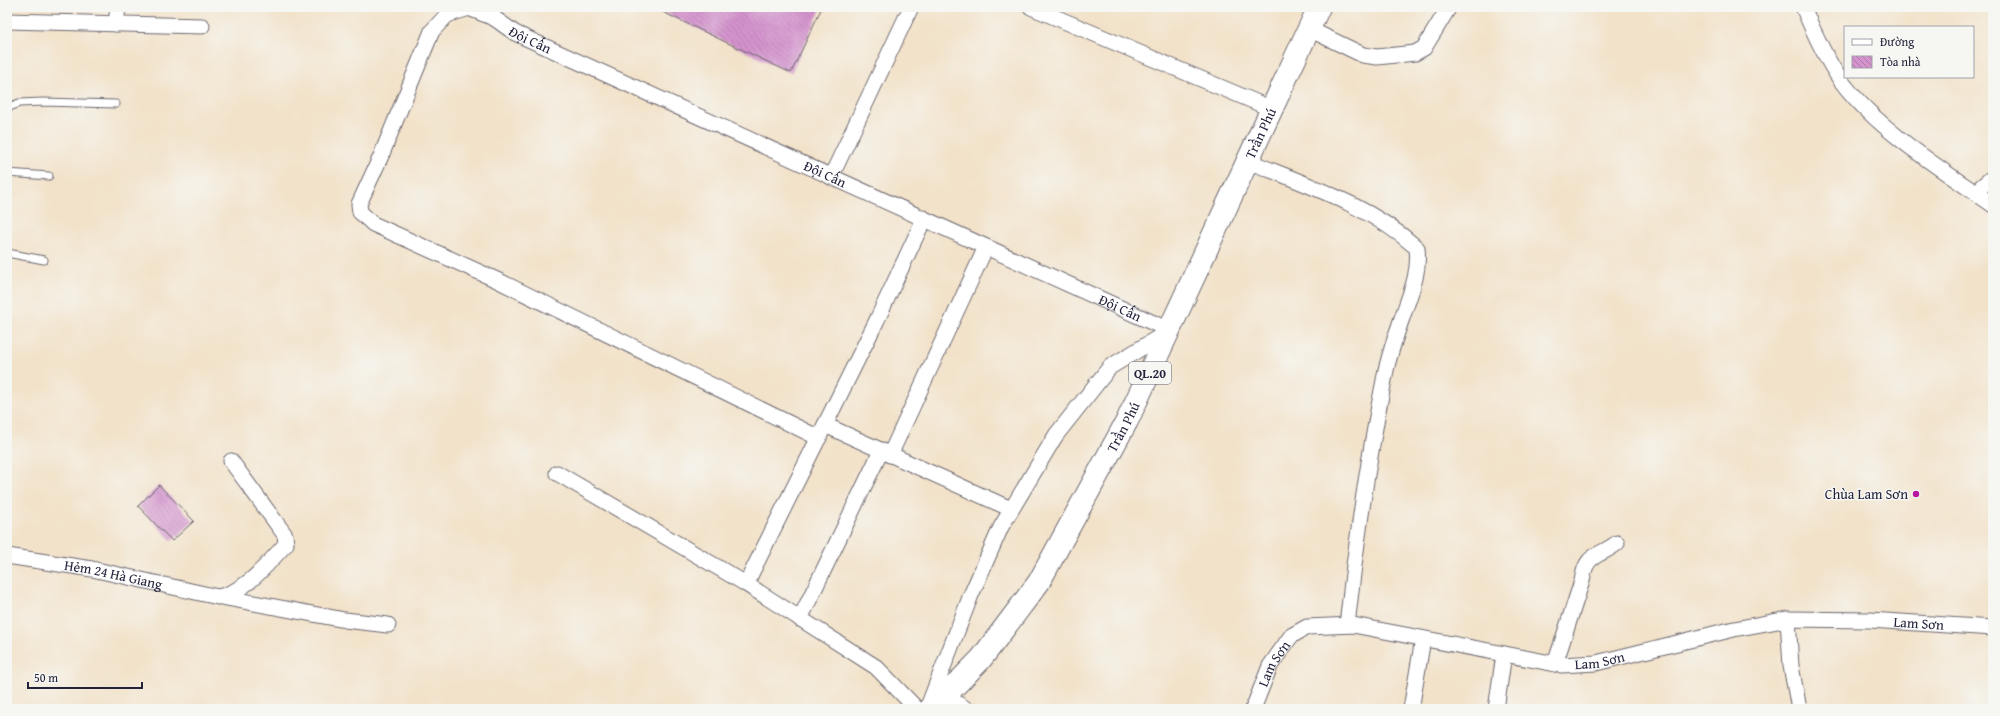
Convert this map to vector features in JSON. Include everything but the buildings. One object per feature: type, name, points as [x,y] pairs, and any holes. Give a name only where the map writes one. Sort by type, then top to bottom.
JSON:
[{"type":"highway","name":"Trần Phú","points":[[938,702],[980,659],[1039,582],[1128,421],[1319,7]]},
{"type":"street","points":[[116,24],[118,7]]},
{"type":"street","points":[[831,177],[911,7]]},
{"type":"street","points":[[1031,7],[1272,108]]},
{"type":"street","points":[[1309,29],[1363,55],[1377,57],[1415,53],[1424,48],[1449,7]]},
{"type":"street","points":[[1803,7],[1816,38],[1842,82],[1864,106],[1922,156],[1993,205]]},
{"type":"street","name":"Đội Cấn","points":[[1011,509],[886,453],[822,432],[499,281],[373,224],[363,217],[358,204],[381,156],[432,31],[447,15],[469,8],[492,13],[515,33],[1169,330]]},
{"type":"street","points":[[7,20],[202,26]]},
{"type":"street","points":[[1248,161],[1327,193],[1368,213],[1402,235],[1417,248],[1419,260],[1414,286],[1386,369],[1353,569],[1347,626]]},
{"type":"street","points":[[1975,192],[1993,177]]},
{"type":"street","points":[[746,584],[822,432],[924,219]]},
{"type":"street","points":[[800,619],[886,453],[986,247]]},
{"type":"street","points":[[927,709],[971,595],[1001,527],[1056,435],[1110,367],[1169,330]]},
{"type":"street","points":[[218,597],[232,594],[258,574],[286,544],[285,535],[231,461]]},
{"type":"street","points":[[557,473],[746,584],[876,667],[916,709]]},
{"type":"street","points":[[1555,664],[1580,587],[1584,567],[1594,555],[1608,550],[1617,542]]},
{"type":"street","name":"Hẻm 24 Hà Giang","points":[[7,556],[92,569],[218,597],[345,620],[388,625]]},
{"type":"street","points":[[1788,619],[1792,666],[1799,709]]},
{"type":"street","name":"Lam Sơn","points":[[1253,709],[1270,666],[1291,636],[1307,627],[1347,626],[1555,664],[1596,662],[1734,629],[1788,619],[1870,620],[1993,628]]},
{"type":"street","points":[[1411,709],[1423,639]]},
{"type":"street","points":[[1496,709],[1504,654]]},
{"type":"street","points":[[938,702],[966,709]]},
{"type":"lane","points":[[7,108],[19,103],[43,102],[116,104]]},
{"type":"lane","points":[[7,173],[48,176]]},
{"type":"lane","points":[[7,253],[44,260]]},
{"type":"place","name":"Chùa Lam Sơn","points":[[1916,494]]}]
